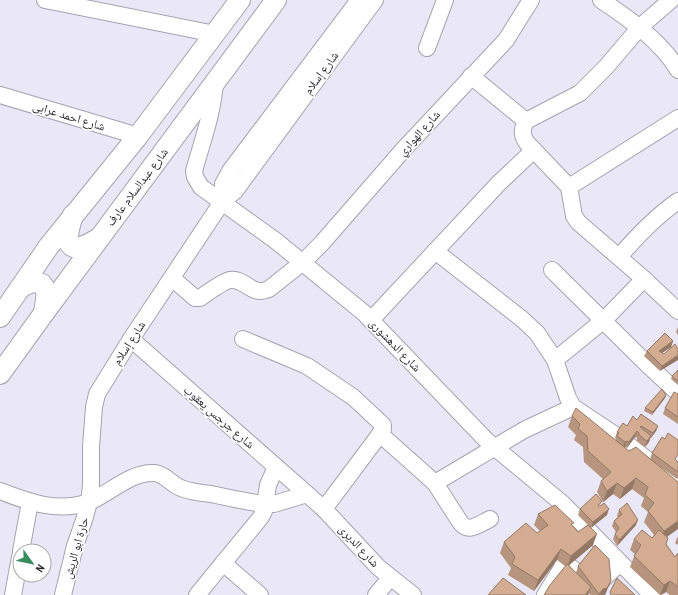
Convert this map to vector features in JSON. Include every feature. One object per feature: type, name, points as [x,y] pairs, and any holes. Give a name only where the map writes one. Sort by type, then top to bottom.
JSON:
[{"type":"main road","points":[[1,313],[49,246],[138,136],[240,0]]},
{"type":"main road","name":"شارع عبدالسلام عارف","points":[[0,374],[276,0]]},
{"type":"main road","points":[[73,215],[68,237],[73,246],[82,247],[100,237]]},
{"type":"main road","points":[[20,288],[31,282],[42,284],[47,292],[44,313]]},
{"type":"street","points":[[45,0],[215,34]]},
{"type":"street","name":"شارع إسلام","points":[[222,202],[223,184],[230,171],[359,0]]},
{"type":"street","name":"شارع إسلام","points":[[89,502],[94,407],[98,394],[130,339],[222,202],[237,188],[375,0]]},
{"type":"street","points":[[426,48],[445,0]]},
{"type":"street","name":"شارع الهواري","points":[[172,278],[195,298],[200,298],[229,280],[239,282],[255,291],[260,292],[269,289],[303,262],[322,243],[403,150],[506,40],[530,0]]},
{"type":"street","points":[[601,0],[640,27],[676,62]]},
{"type":"street","points":[[671,0],[640,27],[606,67],[580,93],[526,121],[522,133],[524,138],[534,150],[568,187],[574,216],[578,222],[677,309]]},
{"type":"street","points":[[472,76],[526,121]]},
{"type":"street","name":"شارع الدهشورى","points":[[215,82],[209,121],[194,171],[195,177],[201,187],[303,262],[371,320],[494,447],[564,504],[652,595]]},
{"type":"street","name":"شارع احمد عرابى","points":[[0,95],[138,136]]},
{"type":"street","points":[[568,187],[678,118]]},
{"type":"street","points":[[371,320],[499,184],[534,150]]},
{"type":"street","points":[[618,257],[661,213],[678,201]]},
{"type":"street","points":[[435,251],[522,319],[537,333],[555,360],[568,398],[573,407],[621,439],[678,484]]},
{"type":"street","points":[[552,270],[678,393]]},
{"type":"street","points":[[555,360],[604,320],[644,279]]},
{"type":"street","name":"شارع جرجس يعقوب","points":[[130,339],[307,494]]},
{"type":"street","points":[[242,339],[301,362],[353,397],[383,425],[383,429],[380,434],[324,509]]},
{"type":"street","points":[[435,483],[524,430],[573,407]]},
{"type":"street","points":[[380,434],[435,483],[464,527],[470,528],[490,520]]},
{"type":"street","points":[[197,595],[261,517],[264,511],[268,485],[276,467]]},
{"type":"street","points":[[0,491],[30,502],[64,507],[89,502],[127,480],[139,476],[156,474],[175,485],[188,490],[265,504],[280,503],[307,494]]},
{"type":"street","name":"شارع الديرى","points":[[307,494],[324,509],[367,556],[390,578],[413,595]]},
{"type":"street","points":[[22,543],[30,502]]},
{"type":"street","name":"حارة ابو الريش","points":[[63,595],[75,546],[89,502]]},
{"type":"street","points":[[541,543],[590,583],[599,583],[620,563]]},
{"type":"street","points":[[224,563],[260,595]]},
{"type":"street","points":[[544,595],[565,563]]},
{"type":"street","points":[[376,595],[390,578]]},
{"type":"street","points":[[13,595],[15,583]]},
{"type":"building","points":[[665,333],[673,341],[659,351],[664,354],[675,344],[678,349],[678,355],[662,366],[647,351]]},
{"type":"building","points":[[678,370],[678,381],[672,376]]},
{"type":"building","points":[[662,389],[666,395],[653,412],[645,408]]},
{"type":"building","points":[[674,392],[678,394],[678,417],[665,408]]},
{"type":"building","points":[[576,408],[629,451],[636,447],[678,482],[678,521],[664,531],[648,511],[654,503],[645,495],[648,487],[636,478],[624,488],[617,483],[607,491],[601,481],[611,472],[588,451],[587,436],[578,429],[580,424],[572,416]]},
{"type":"building","points":[[641,414],[658,426],[653,433],[641,426],[640,427],[651,436],[647,441],[639,435],[637,431],[629,442],[625,442],[617,436],[619,433],[617,432],[623,423],[627,426],[633,416],[637,420]]},
{"type":"building","points":[[668,433],[678,440],[678,454],[675,459],[678,462],[678,472],[652,453],[662,437],[665,439]]},
{"type":"building","points":[[596,494],[602,501],[598,506],[604,503],[609,509],[593,522],[580,509]]},
{"type":"building","points":[[627,503],[638,520],[619,540],[615,534],[619,528],[614,521],[622,514],[619,510]]},
{"type":"building","points":[[555,505],[574,523],[571,524],[578,532],[588,525],[597,534],[571,556],[561,549],[538,580],[512,564],[515,557],[504,542],[526,523],[537,533],[548,525],[538,514]]},
{"type":"building","points":[[642,530],[652,538],[659,530],[668,538],[666,544],[675,557],[678,553],[678,587],[670,581],[664,585],[634,556],[641,545],[634,539]]},
{"type":"building","points":[[595,545],[609,559],[611,581],[607,588],[603,589],[599,594],[578,566]]},
{"type":"building","points":[[567,564],[591,587],[585,595],[544,595],[550,585]]},
{"type":"building","points":[[503,578],[526,595],[488,595]]},
{"type":"building","points":[[617,578],[635,595],[611,595],[610,592]]}]
